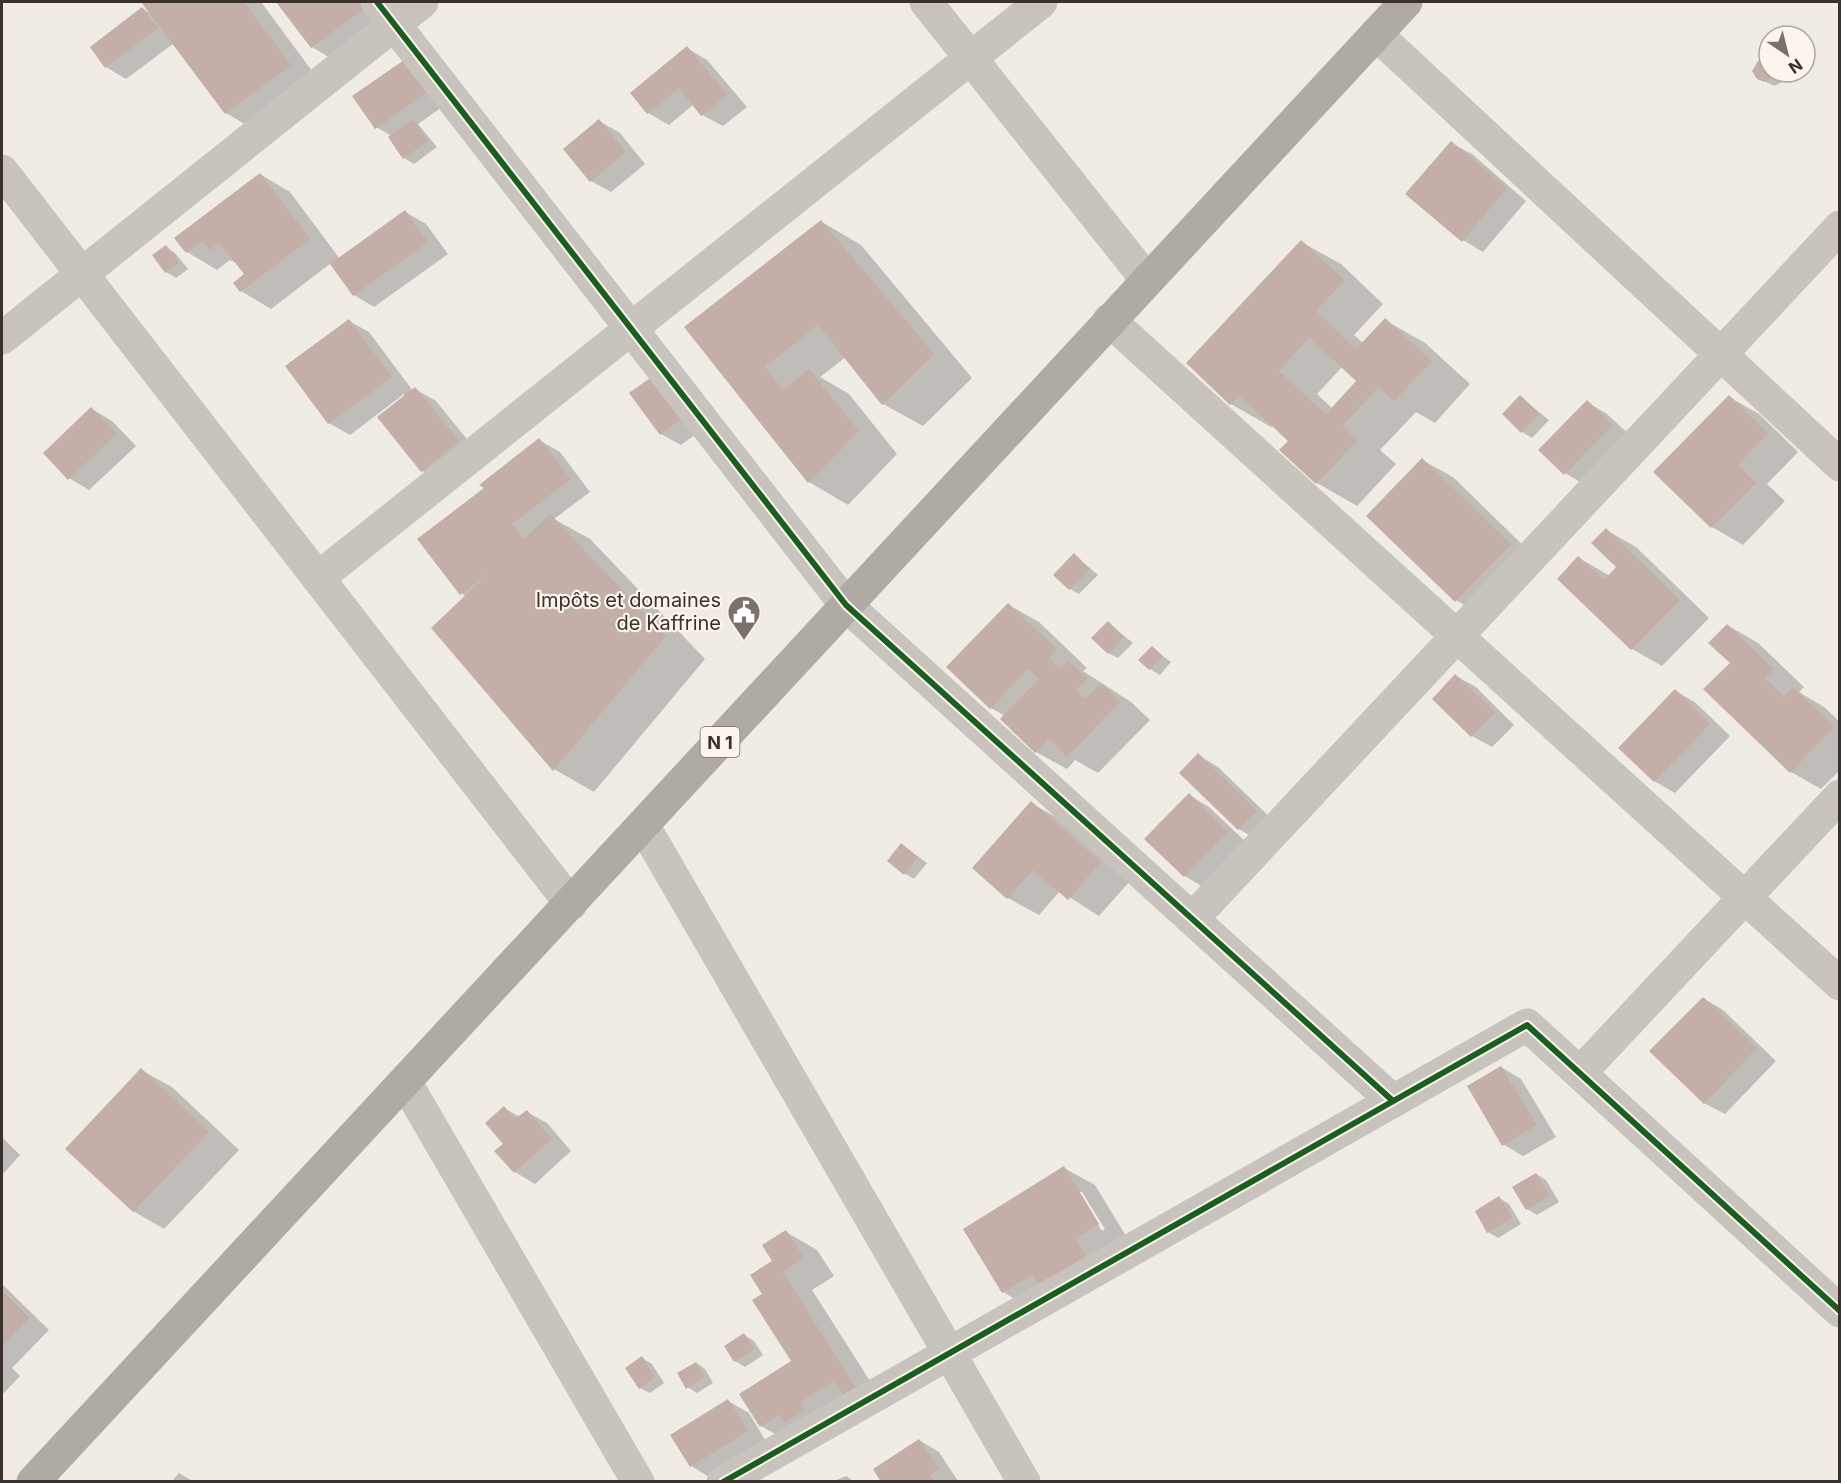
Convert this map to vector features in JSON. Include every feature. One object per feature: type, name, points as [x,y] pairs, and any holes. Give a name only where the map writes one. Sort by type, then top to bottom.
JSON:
[{"type":"highway","name":"N 1","points":[[33,1482],[406,1084],[1405,2]]},
{"type":"street","points":[[2,338],[82,274],[385,13],[422,2]]},
{"type":"street","points":[[926,2],[1147,280]]},
{"type":"street","points":[[318,578],[1041,2]]},
{"type":"street","points":[[385,13],[846,605],[1393,1101]]},
{"type":"street","points":[[1376,34],[1839,465]]},
{"type":"street","points":[[2,171],[571,904]]},
{"type":"street","points":[[1192,919],[1839,227]]},
{"type":"street","points":[[1109,320],[1839,984]]},
{"type":"street","points":[[1580,1073],[1839,796]]},
{"type":"street","points":[[643,825],[1024,1482]]},
{"type":"street","points":[[723,1482],[1527,1025],[1839,1311]]},
{"type":"street","points":[[406,1084],[638,1482]]},
{"type":"building","points":[[141,2],[244,2],[291,65],[225,114]]},
{"type":"building","points":[[276,2],[373,2],[311,48]]},
{"type":"building","points":[[142,7],[158,28],[105,68],[90,47]]},
{"type":"building","points":[[687,46],[727,94],[701,116],[679,88],[647,114],[630,93]]},
{"type":"building","points":[[407,58],[430,90],[375,129],[352,96]]},
{"type":"building","points":[[1757,63],[1757,79],[1752,71]]},
{"type":"building","points":[[413,119],[428,141],[403,159],[388,137]]},
{"type":"building","points":[[599,119],[626,152],[590,182],[563,149]]},
{"type":"building","points":[[1451,141],[1507,188],[1462,242],[1405,194]]},
{"type":"building","points":[[260,173],[310,239],[240,292],[233,283],[244,274],[219,242],[210,250],[203,240],[186,253],[174,238]]},
{"type":"building","points":[[405,210],[428,242],[353,296],[330,264]]},
{"type":"building","points":[[821,220],[934,354],[882,405],[818,325],[765,367],[783,390],[809,369],[859,431],[808,483],[684,327]]},
{"type":"building","points":[[1301,240],[1345,280],[1316,311],[1356,349],[1385,318],[1432,361],[1394,401],[1379,387],[1342,426],[1358,440],[1316,484],[1279,450],[1288,441],[1239,395],[1230,405],[1186,363]],"holes":[[[1309,337],[1356,381],[1326,414],[1279,371]]]},
{"type":"building","points":[[166,245],[179,263],[165,273],[152,255]]},
{"type":"building","points":[[349,319],[392,377],[328,424],[285,366]]},
{"type":"building","points":[[656,374],[686,415],[660,435],[629,393]]},
{"type":"building","points":[[415,387],[459,441],[421,472],[377,417]]},
{"type":"building","points":[[1520,395],[1540,414],[1521,433],[1502,414]]},
{"type":"building","points":[[1729,395],[1768,433],[1738,465],[1756,483],[1711,528],[1653,472]]},
{"type":"building","points":[[1587,400],[1613,425],[1564,475],[1538,450]]},
{"type":"building","points":[[91,407],[117,434],[68,480],[43,453]]},
{"type":"building","points":[[539,438],[571,479],[512,524],[524,539],[550,514],[666,636],[553,771],[431,628],[490,572],[460,595],[417,539],[484,488],[479,485]]},
{"type":"building","points":[[1422,458],[1511,544],[1455,602],[1366,516]]},
{"type":"building","points":[[1606,528],[1680,600],[1631,650],[1557,579],[1578,556],[1604,580],[1616,567],[1591,543]]},
{"type":"building","points":[[1074,553],[1090,569],[1069,590],[1053,575]]},
{"type":"building","points":[[1008,603],[1057,649],[1049,658],[1060,669],[1069,661],[1088,679],[1076,690],[1085,699],[1101,683],[1120,702],[1067,757],[1049,739],[1035,753],[1000,719],[1039,679],[1028,669],[990,709],[946,667]]},
{"type":"building","points":[[1108,621],[1124,637],[1108,654],[1091,638]]},
{"type":"building","points":[[1727,624],[1774,669],[1765,678],[1784,697],[1793,687],[1834,727],[1790,773],[1703,689],[1730,663],[1708,643]]},
{"type":"building","points":[[1152,646],[1163,656],[1149,670],[1138,660]]},
{"type":"building","points":[[1455,674],[1495,712],[1471,737],[1432,699]]},
{"type":"building","points":[[1675,689],[1710,724],[1654,782],[1618,748]]},
{"type":"building","points":[[1198,753],[1257,811],[1238,830],[1179,773]]},
{"type":"building","points":[[1189,793],[1228,832],[1184,877],[1144,839]]},
{"type":"building","points":[[1031,801],[1101,862],[1068,900],[1033,870],[1007,899],[972,868]]},
{"type":"building","points":[[901,843],[918,857],[904,875],[887,861]]},
{"type":"building","points":[[1703,997],[1757,1048],[1704,1104],[1649,1051]]},
{"type":"building","points":[[1501,1066],[1537,1125],[1502,1146],[1467,1086]]},
{"type":"building","points":[[141,1068],[209,1132],[133,1212],[65,1149]]},
{"type":"building","points":[[504,1106],[515,1119],[527,1110],[552,1139],[514,1173],[494,1151],[503,1144],[485,1123]]},
{"type":"building","points":[[1064,1166],[1099,1224],[1075,1238],[1086,1256],[1039,1286],[1032,1275],[1002,1293],[963,1229]]},
{"type":"building","points":[[1536,1173],[1550,1196],[1526,1210],[1512,1187]]},
{"type":"building","points":[[1499,1196],[1512,1218],[1487,1233],[1475,1211]]},
{"type":"building","points":[[786,1230],[804,1258],[783,1272],[856,1388],[844,1396],[834,1381],[800,1402],[804,1410],[785,1423],[780,1414],[760,1427],[739,1394],[791,1361],[752,1300],[762,1294],[750,1275],[772,1261],[762,1245]]},
{"type":"building","points":[[2,1291],[30,1318],[2,1346]]},
{"type":"building","points":[[744,1333],[754,1349],[734,1362],[724,1346]]},
{"type":"building","points":[[642,1356],[655,1377],[639,1389],[625,1368]]},
{"type":"building","points":[[696,1362],[704,1377],[686,1389],[677,1373]]},
{"type":"building","points":[[728,1399],[748,1431],[690,1467],[670,1435]]},
{"type":"building","points":[[919,1439],[939,1469],[930,1475],[934,1482],[881,1482],[873,1469]]},
{"type":"cycle path","points":[[377,2],[846,605],[1393,1101]]},
{"type":"cycle path","points":[[723,1482],[1527,1025],[1840,1311]]},
{"type":"place","name":"Impôts et domaines de Kaffrine","points":[[744,641]]}]
